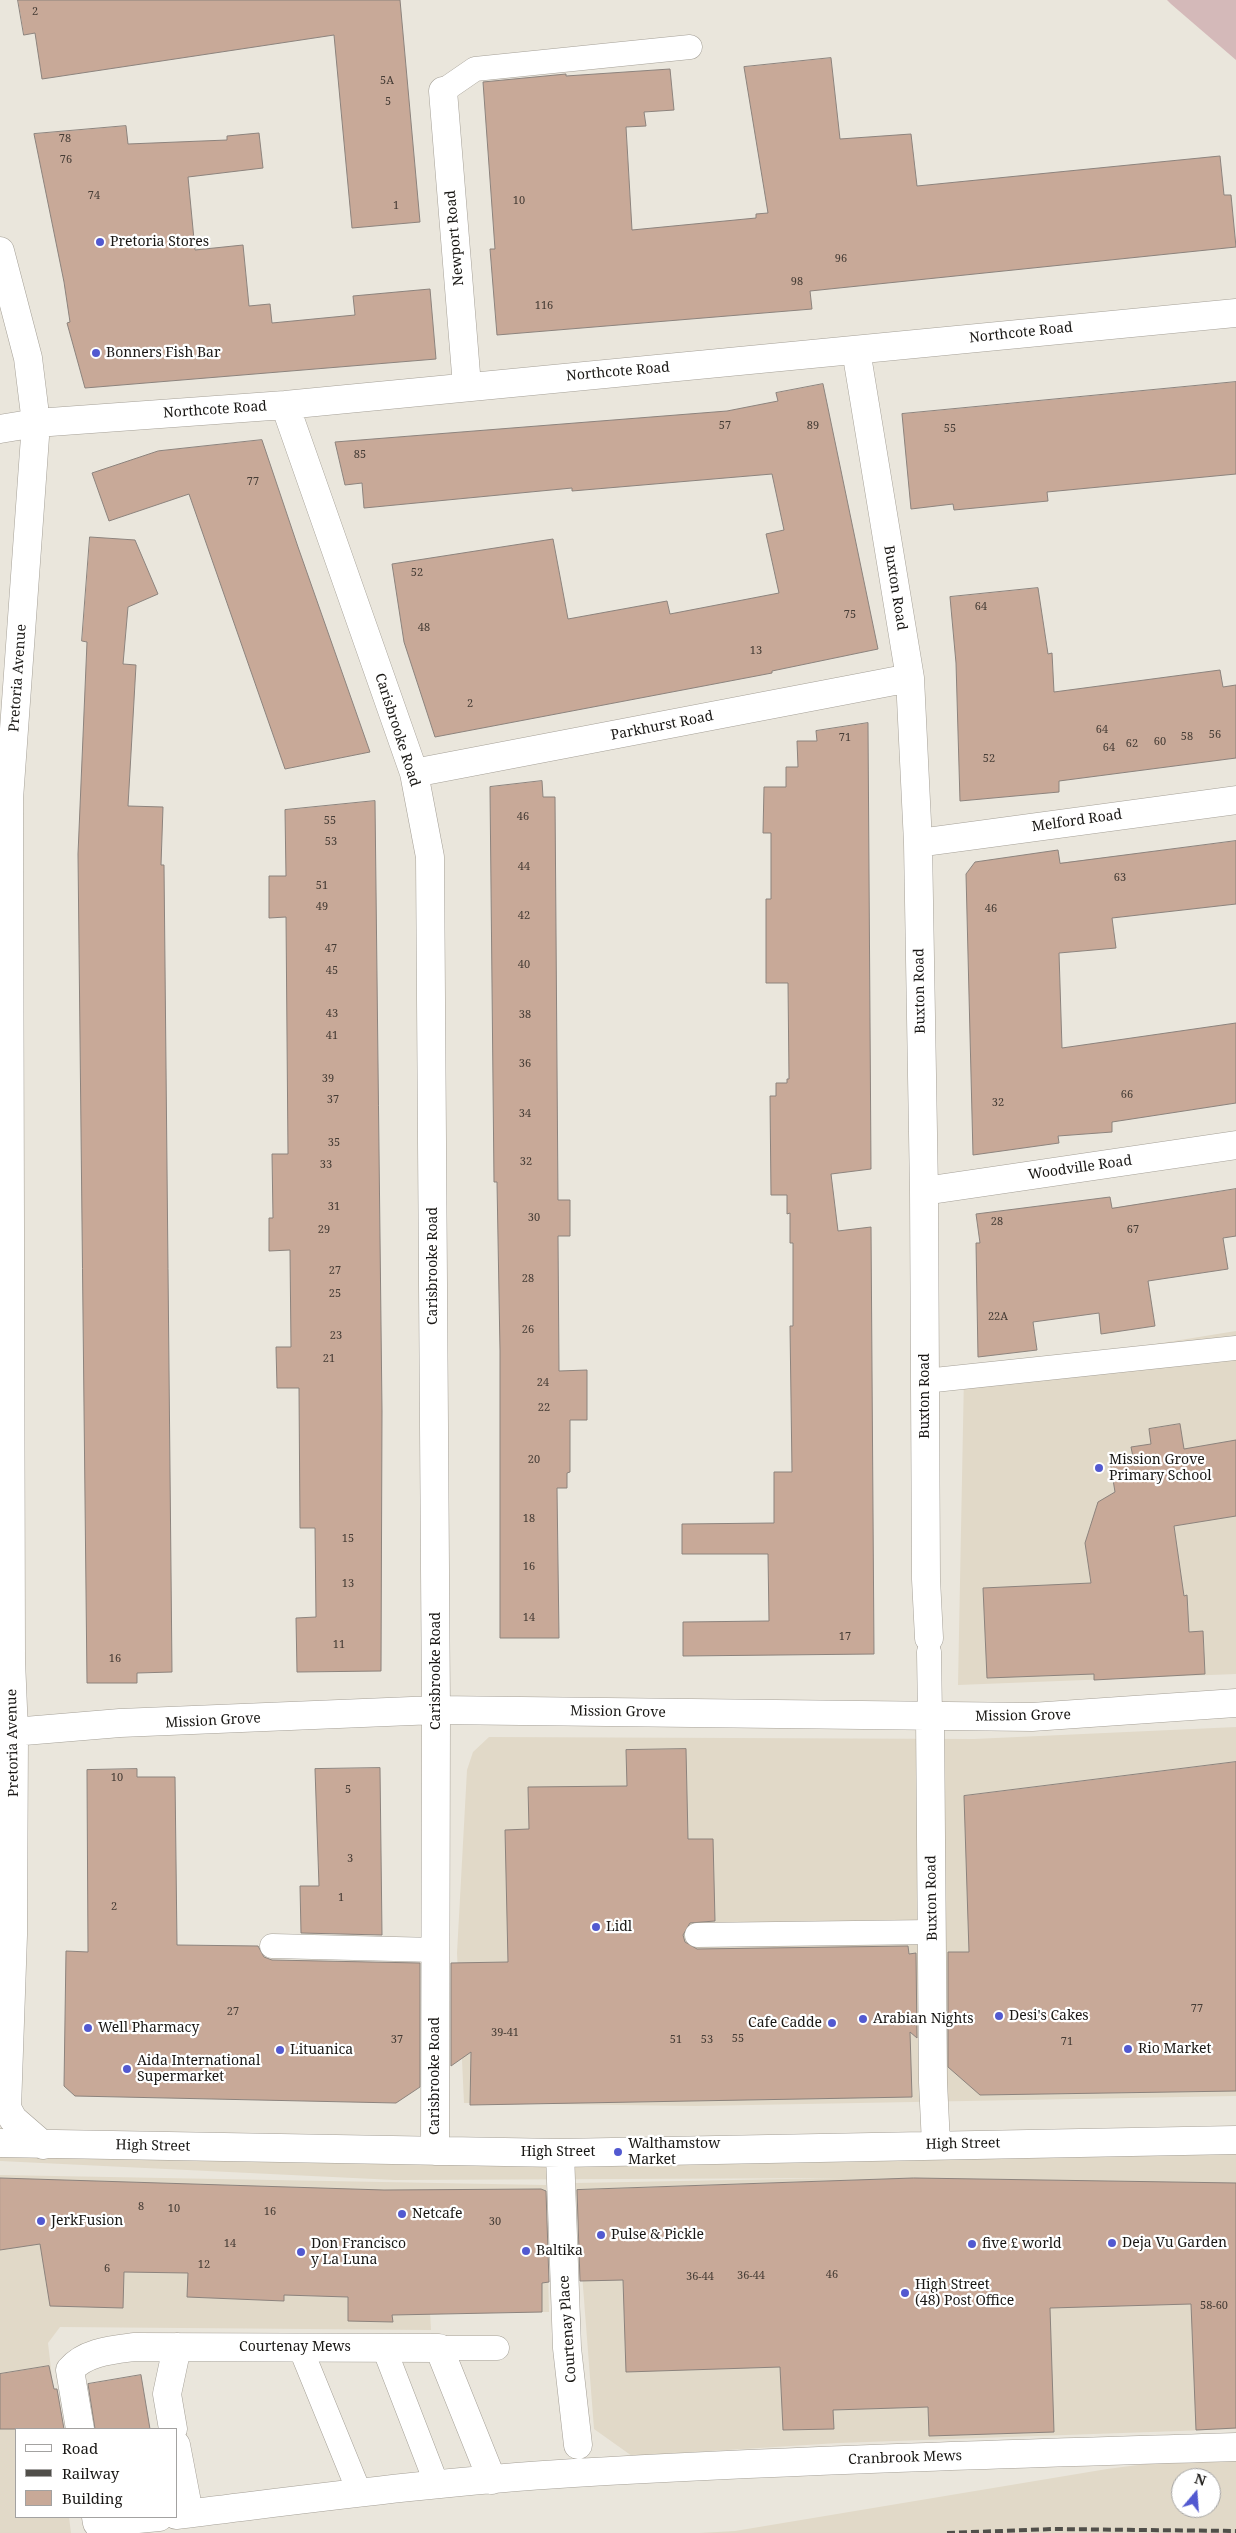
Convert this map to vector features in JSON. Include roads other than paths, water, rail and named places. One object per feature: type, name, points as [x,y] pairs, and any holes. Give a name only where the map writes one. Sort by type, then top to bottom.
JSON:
[{"type":"street","name":"Newport Road","points":[[443,91],[467,386]]},
{"type":"street","name":"Pretoria Avenue","points":[[0,251],[28,358],[36,423],[9,799],[5,1103],[11,1660],[7,1733],[7,2108],[13,2119],[43,2145]]},
{"type":"street","name":"Northcote Road","points":[[0,429],[36,423],[285,405],[1236,313]]},
{"type":"street","name":"Buxton Road","points":[[856,350],[910,678],[918,842],[929,1645]]},
{"type":"street","name":"Carisbrooke Road","points":[[285,405],[414,773],[430,857],[436,1710],[435,2150]]},
{"type":"street","name":"Parkhurst Road","points":[[414,773],[910,678]]},
{"type":"street","name":"Melford Road","points":[[918,842],[1236,800]]},
{"type":"street","name":"Woodville Road","points":[[924,1191],[1236,1145]]},
{"type":"street","name":"Mission Grove","points":[[7,1733],[120,1723],[436,1710],[1064,1716],[1236,1703]]},
{"type":"street","name":"Buxton Road","points":[[930,1716],[933,2082],[936,2144]]},
{"type":"street","name":"High Street","points":[[0,2142],[43,2145],[560,2153],[936,2144],[1236,2140]]},
{"type":"street","name":"Courtenay Place","points":[[560,2153],[567,2348],[578,2445]]},
{"type":"street","name":"Courtenay Mews","points":[[80,2428],[70,2370],[79,2359],[135,2346],[439,2348]]},
{"type":"street","points":[[173,2428],[167,2394],[177,2347]]},
{"type":"street","points":[[178,2468],[182,2514],[492,2480],[439,2348]]},
{"type":"street","name":"Cranbrook Mews","points":[[492,2480],[575,2473],[746,2464],[1236,2446]]},
{"type":"street","points":[[96,2518],[97,2523],[149,2518]]},
{"type":"lane","points":[[443,91],[475,69],[690,47]]},
{"type":"lane","points":[[925,1380],[1236,1348]]},
{"type":"lane","name":"Buxton Road","points":[[929,1645],[930,1716]]},
{"type":"lane","points":[[697,1935],[932,1932]]},
{"type":"lane","points":[[272,1946],[436,1950]]},
{"type":"lane","points":[[300,2347],[360,2494]]},
{"type":"lane","points":[[384,2348],[437,2485]]},
{"type":"lane","name":"Courtenay Mews","points":[[439,2348],[497,2348]]},
{"type":"railway","points":[[947,2533],[1054,2529],[1236,2531]]},
{"type":"place","name":"Pretoria Stores","points":[[100,242]]},
{"type":"place","name":"Bonners Fish Bar","points":[[96,353]]},
{"type":"place","name":"Mission Grove Primary School","points":[[1099,1468]]},
{"type":"place","name":"Lidl","points":[[596,1927]]},
{"type":"place","name":"Desi's Cakes","points":[[999,2016]]},
{"type":"place","name":"Arabian Nights","points":[[863,2019]]},
{"type":"place","name":"Cafe Cadde","points":[[832,2023]]},
{"type":"place","name":"Well Pharmacy","points":[[88,2028]]},
{"type":"place","name":"Rio Market","points":[[1128,2049]]},
{"type":"place","name":"Lituanica","points":[[280,2050]]},
{"type":"place","name":"Aida International Supermarket","points":[[127,2069]]},
{"type":"place","name":"Walthamstow Market","points":[[618,2152]]},
{"type":"place","name":"Netcafe","points":[[402,2214]]},
{"type":"place","name":"JerkFusion","points":[[41,2221]]},
{"type":"place","name":"Pulse & Pickle","points":[[601,2235]]},
{"type":"place","name":"Deja Vu Garden","points":[[1112,2243]]},
{"type":"place","name":"five £ world","points":[[972,2244]]},
{"type":"place","name":"Baltika","points":[[526,2251]]},
{"type":"place","name":"Don Francisco y La Luna","points":[[301,2252]]},
{"type":"place","name":"High Street (48) Post Office","points":[[905,2293]]}]
